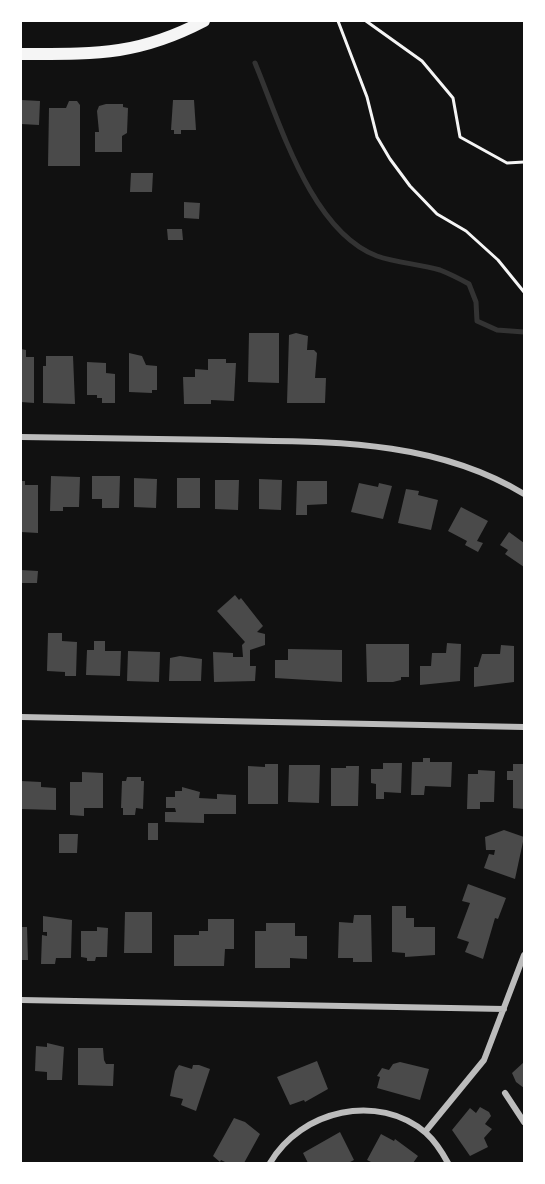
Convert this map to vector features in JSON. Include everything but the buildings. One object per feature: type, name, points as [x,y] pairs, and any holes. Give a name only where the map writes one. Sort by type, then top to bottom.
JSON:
[{"type":"main road","points":[[21,54],[118,52],[153,43],[204,21]]},
{"type":"street","points":[[21,437],[358,443],[445,459],[476,470],[524,494]]},
{"type":"street","points":[[21,717],[524,728]]},
{"type":"street","points":[[425,1132],[484,1060],[524,955]]},
{"type":"street","points":[[21,1000],[504,1009]]},
{"type":"street","points":[[505,1093],[524,1122]]},
{"type":"street","points":[[270,1163],[280,1148],[304,1126],[339,1113],[370,1111],[386,1114],[425,1132],[448,1163]]},
{"type":"path","points":[[338,21],[367,97],[377,137],[390,159],[410,186],[437,214],[466,231],[498,260],[524,292]]},
{"type":"path","points":[[366,21],[422,61],[453,98],[460,136],[507,163],[524,162]]},
{"type":"waterway","points":[[255,63],[301,173],[316,200],[334,224],[354,243],[377,256],[440,270],[469,284],[476,302],[477,321],[497,330],[524,332]]}]
